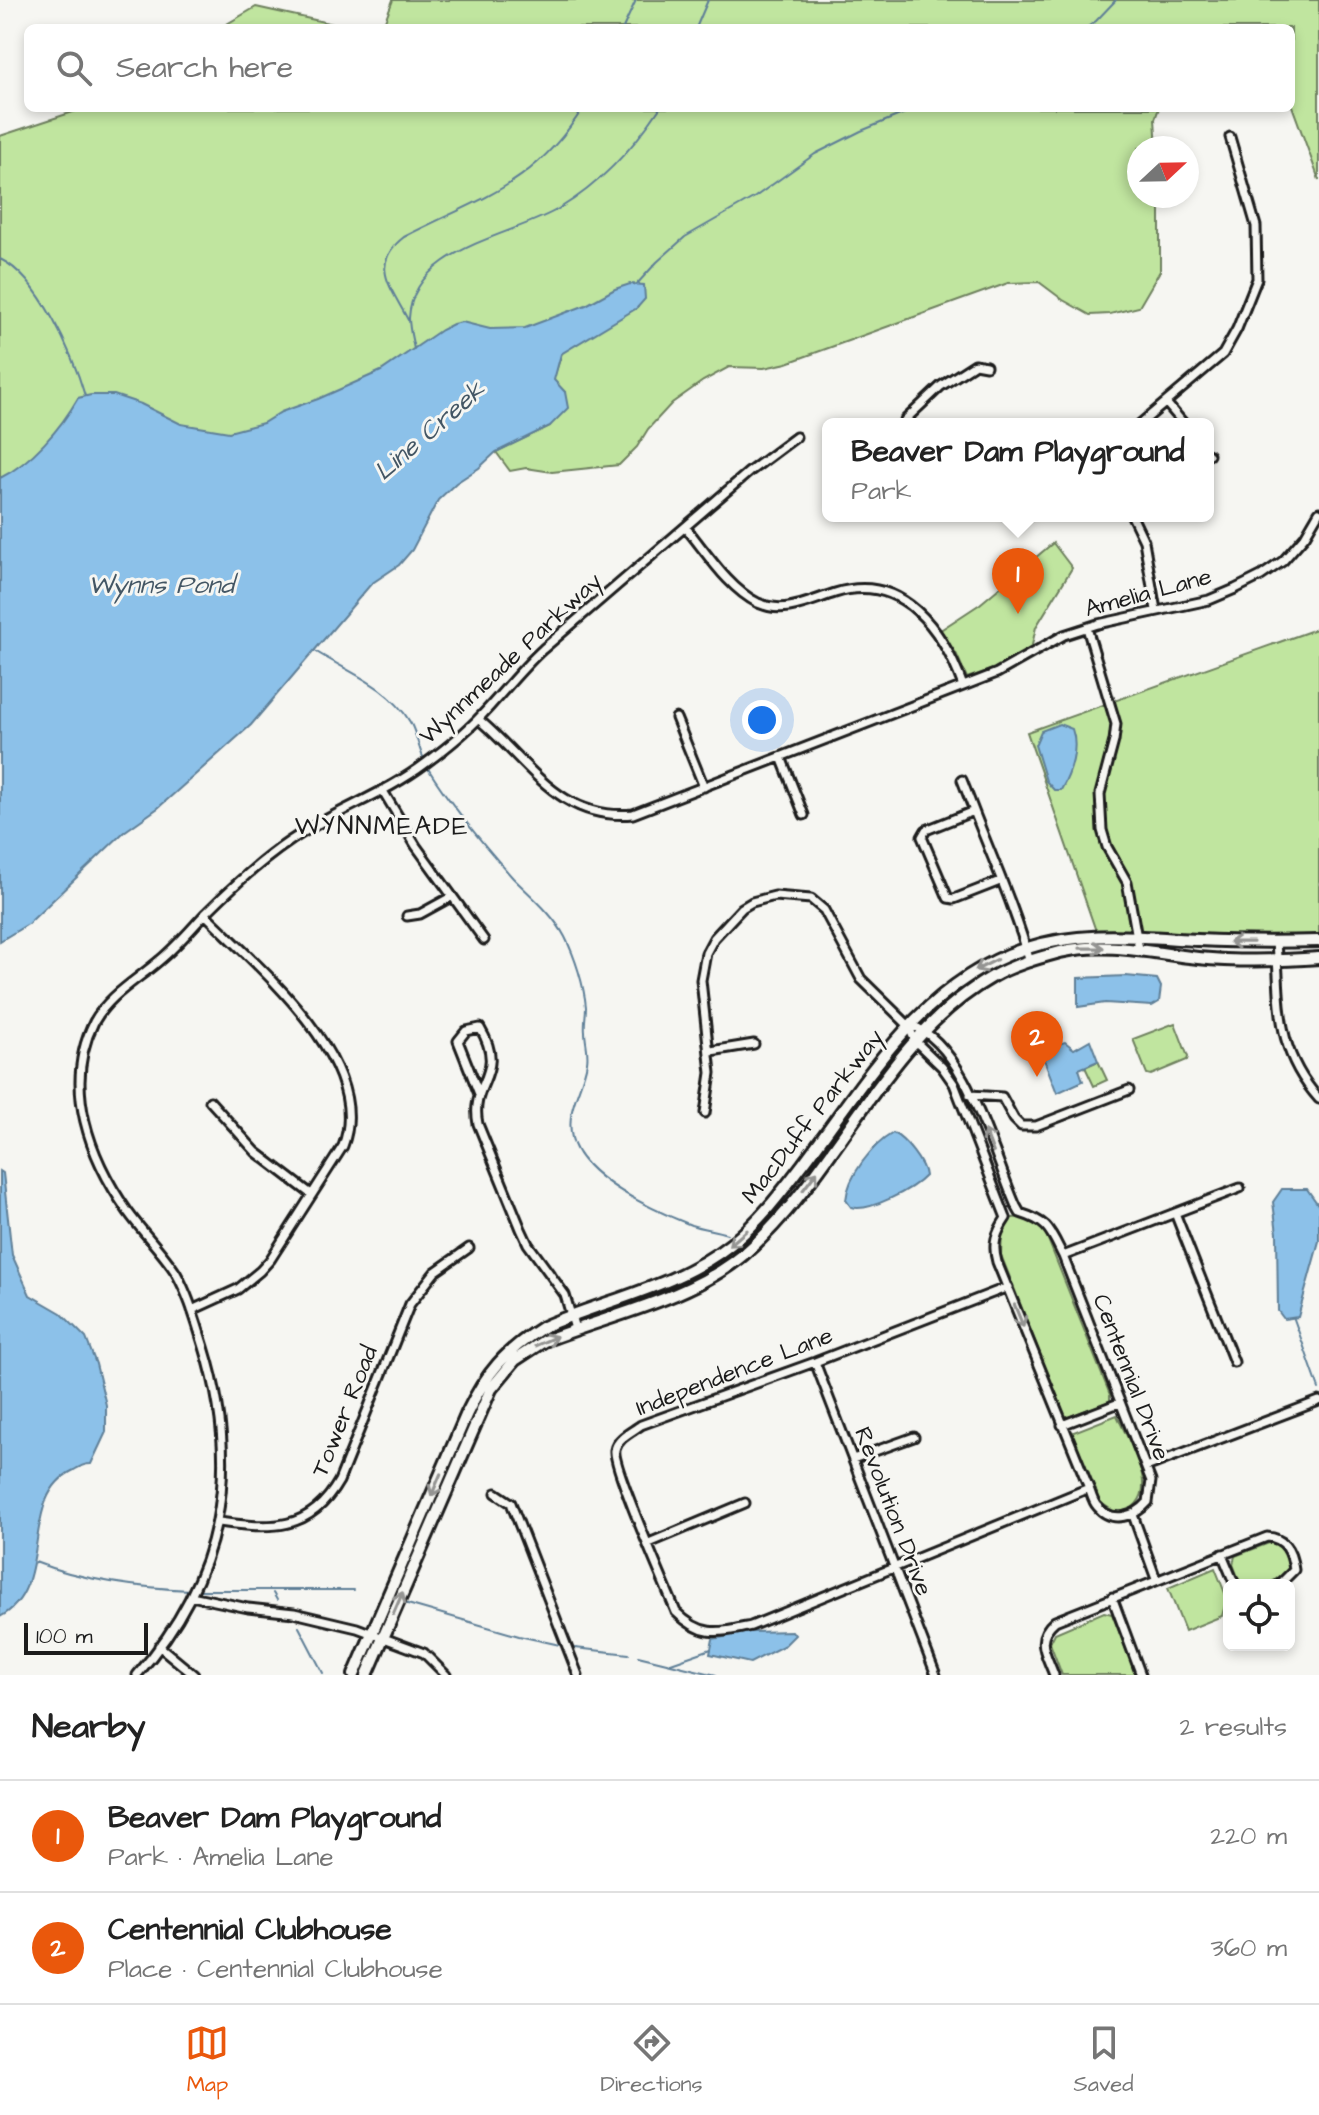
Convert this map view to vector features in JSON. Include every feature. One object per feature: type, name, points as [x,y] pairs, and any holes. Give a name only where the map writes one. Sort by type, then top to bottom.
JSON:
[{"type":"street","points":[[1148,418],[1223,354],[1237,329],[1257,279],[1256,226],[1230,137]]},
{"type":"street","points":[[907,418],[941,386],[975,364],[986,366]]},
{"type":"street","points":[[1167,404],[1179,418]]},
{"type":"street","name":"Wynnmeade Parkway","points":[[137,1675],[191,1596],[209,1556],[219,1522],[223,1443],[220,1406],[192,1310],[178,1276],[103,1175],[88,1133],[80,1084],[84,1046],[98,1015],[122,990],[162,959],[246,875],[294,838],[383,791],[426,763],[478,719],[543,649],[749,472],[796,437]]},
{"type":"street","name":"Amelia Lane","points":[[478,719],[567,802],[584,810],[616,816],[633,814],[963,686],[1010,666],[1048,642],[1156,610],[1209,600],[1261,576],[1305,536],[1319,512]]},
{"type":"street","points":[[1135,522],[1144,541],[1156,610]]},
{"type":"street","points":[[686,528],[730,581],[747,595],[774,608],[800,606],[838,592],[865,588],[889,593],[908,603],[947,647],[963,686]]},
{"type":"street","points":[[1087,628],[1116,724],[1100,794],[1102,830],[1107,847],[1127,882],[1139,949]]},
{"type":"street","points":[[676,718],[704,787]]},
{"type":"street","points":[[781,757],[804,815]]},
{"type":"street","points":[[962,780],[1030,962]]},
{"type":"street","points":[[383,791],[451,897],[484,940]]},
{"type":"street","points":[[974,811],[926,830],[922,837],[948,898],[954,899],[1000,881]]},
{"type":"street","points":[[705,1113],[711,1051],[701,980],[708,946],[724,925],[752,902],[775,896],[811,899],[824,910],[861,979],[908,1025],[915,1041],[942,1067],[960,1098],[1006,1218]]},
{"type":"street","points":[[407,916],[420,914],[451,897]]},
{"type":"street","points":[[192,1310],[238,1289],[270,1260],[343,1146],[348,1135],[350,1114],[347,1090],[331,1057],[301,1013],[205,914]]},
{"type":"street","name":"MacDuff Parkway","points":[[367,1675],[377,1637],[481,1384],[507,1353],[543,1327],[684,1274],[730,1245],[776,1200],[908,1025],[970,974],[1026,948],[1076,936],[1319,941]]},
{"type":"street","points":[[1276,942],[1282,1030],[1290,1052],[1319,1099]]},
{"type":"street","name":"MacDuff Parkway","points":[[354,1675],[377,1637],[491,1389],[502,1373],[532,1348],[694,1285],[740,1257],[779,1221],[915,1041],[976,986],[994,975],[1080,948],[1139,949],[1199,958],[1319,958]]},
{"type":"street","points":[[908,1025],[925,1030],[964,1078],[1020,1213],[1006,1218],[998,1229],[993,1249],[1097,1506],[1107,1514],[1119,1517],[1133,1515],[1156,1579]]},
{"type":"street","points":[[479,1094],[458,1041],[466,1031],[480,1028],[491,1054],[492,1066],[479,1094],[475,1113],[478,1124],[528,1244],[560,1287],[575,1329]]},
{"type":"street","points":[[711,1051],[754,1044]]},
{"type":"street","points":[[960,1098],[970,1095],[1002,1097],[1021,1126],[1036,1126],[1129,1090]]},
{"type":"street","points":[[210,1101],[256,1152],[311,1194]]},
{"type":"street","points":[[1063,1256],[1240,1188]]},
{"type":"street","name":"Centennial Drive","points":[[1020,1213],[1040,1219],[1063,1256],[1146,1467],[1151,1492],[1148,1502],[1133,1515]]},
{"type":"street","points":[[1175,1213],[1234,1362]]},
{"type":"street","name":"Tower Road","points":[[219,1522],[281,1525],[307,1517],[326,1502],[339,1481],[410,1304],[435,1272],[469,1248]]},
{"type":"street","name":"Independence Lane","points":[[1008,1287],[641,1425],[615,1447],[619,1473],[676,1612],[689,1626],[709,1633],[751,1626],[1089,1488]]},
{"type":"street","name":"Revolution Drive","points":[[815,1362],[936,1675]]},
{"type":"street","points":[[1146,1467],[1319,1401]]},
{"type":"street","points":[[1062,1425],[1119,1403]]},
{"type":"street","points":[[853,1459],[914,1437]]},
{"type":"street","points":[[496,1493],[511,1503],[578,1675]]},
{"type":"street","points":[[649,1543],[745,1503]]},
{"type":"street","points":[[1054,1675],[1044,1648],[1042,1636],[1046,1628],[1055,1621],[1112,1597],[1267,1537],[1277,1538],[1286,1545],[1294,1570],[1285,1579]]},
{"type":"street","points":[[1222,1554],[1232,1579]]},
{"type":"street","points":[[191,1596],[248,1608],[294,1613],[357,1628],[424,1653],[446,1675]]},
{"type":"street","points":[[1112,1597],[1141,1675]]},
{"type":"street","points":[[159,1646],[194,1675]]},
{"type":"green space","points":[[393,0],[1319,0],[1319,180],[1294,112],[1295,24],[384,24]]},
{"type":"green space","points":[[256,7],[333,24],[227,24]]},
{"type":"green space","points":[[73,112],[1158,112],[1156,136],[1127,136],[1127,208],[1160,208],[1160,271],[1139,307],[1090,315],[1039,282],[1008,283],[787,363],[764,368],[729,367],[672,403],[619,465],[552,472],[526,468],[510,471],[496,452],[550,426],[565,392],[553,380],[562,353],[566,350],[0,594],[0,136]]},
{"type":"green space","points":[[1053,543],[1072,568],[1036,627],[1031,650],[1011,663],[967,678],[956,653],[939,631],[980,604]]},
{"type":"green space","points":[[1319,628],[1319,941],[1097,934],[1027,732]]},
{"type":"green space","points":[[1175,1023],[1187,1060],[1147,1074],[1133,1039]]},
{"type":"green space","points":[[1098,1061],[1107,1080],[1094,1086],[1085,1067]]},
{"type":"green space","points":[[1027,1217],[1045,1232],[1110,1395],[1110,1401],[1068,1417],[1064,1415],[1001,1255],[1002,1231],[1012,1218]]},
{"type":"green space","points":[[1117,1415],[1136,1456],[1143,1485],[1141,1497],[1133,1507],[1118,1514],[1098,1501],[1071,1433]]},
{"type":"green space","points":[[1276,1543],[1283,1547],[1289,1562],[1288,1570],[1276,1579],[1239,1579],[1233,1564],[1235,1556]]},
{"type":"green space","points":[[1215,1568],[1223,1588],[1222,1616],[1185,1631],[1168,1588]]},
{"type":"green space","points":[[1104,1612],[1112,1614],[1136,1675],[1062,1675],[1050,1643],[1055,1633]]},
{"type":"water","name":"Wynns Pond","points":[[630,284],[644,285],[645,299],[637,308],[561,354],[554,380],[565,392],[568,408],[550,426],[496,452],[456,483],[438,500],[412,550],[399,565],[371,584],[251,725],[158,808],[124,832],[28,924],[0,941],[0,478],[44,444],[78,398],[114,395],[141,404],[181,424],[229,432],[263,423],[281,412],[381,371],[453,324],[462,322],[490,329],[525,328]]},
{"type":"water","points":[[1059,724],[1072,729],[1074,752],[1065,783],[1061,790],[1054,790],[1046,781],[1035,745],[1041,731]]},
{"type":"water","points":[[1126,976],[1157,979],[1161,987],[1159,1002],[1152,1006],[1105,1003],[1078,1007],[1078,978]]},
{"type":"water","points":[[1090,1040],[1098,1061],[1079,1069],[1083,1081],[1057,1093],[1040,1049],[1065,1042],[1074,1049]]},
{"type":"water","points":[[893,1133],[913,1152],[925,1176],[890,1199],[868,1207],[851,1207],[846,1200],[856,1171],[869,1153]]},
{"type":"water","points":[[0,1171],[3,1173],[12,1255],[30,1295],[61,1313],[86,1338],[106,1405],[106,1432],[91,1464],[79,1467],[57,1483],[46,1500],[27,1585],[17,1603],[0,1617]]},
{"type":"water","points":[[1282,1189],[1307,1189],[1319,1206],[1319,1241],[1298,1317],[1284,1319],[1278,1311],[1277,1233],[1273,1202]]},
{"type":"water","points":[[792,1631],[795,1635],[785,1645],[750,1663],[710,1654],[713,1639],[750,1632]]},
{"type":"waterway","points":[[625,24],[636,0]]},
{"type":"waterway","points":[[698,24],[708,0]]},
{"type":"waterway","name":"Line Creek","points":[[1092,24],[1116,0]]},
{"type":"waterway","points":[[408,320],[386,277],[387,257],[393,247],[404,237],[504,187],[525,173],[564,135],[580,112]]},
{"type":"waterway","points":[[414,349],[409,318],[415,294],[428,275],[468,247],[540,218],[575,198],[615,164],[657,112]]},
{"type":"waterway","name":"Line Creek","points":[[636,285],[685,237],[755,197],[815,154],[907,112]]},
{"type":"waterway","points":[[0,259],[28,283],[53,319],[85,396]]},
{"type":"waterway","points":[[315,651],[367,681],[391,699],[410,722],[423,757]]},
{"type":"waterway","points":[[427,767],[479,838],[554,921],[572,953],[585,998],[588,1054],[570,1127],[578,1153],[604,1179],[640,1202],[691,1225],[727,1234]]},
{"type":"waterway","points":[[1294,1319],[1319,1389]]},
{"type":"waterway","points":[[35,1562],[71,1574],[111,1582],[190,1590]]},
{"type":"waterway","points":[[197,1590],[354,1590]]},
{"type":"waterway","points":[[273,1593],[277,1600]]},
{"type":"waterway","points":[[404,1603],[560,1645]]},
{"type":"waterway","points":[[299,1627],[323,1673]]},
{"type":"waterway","points":[[575,1648],[629,1654]]},
{"type":"waterway","points":[[671,1663],[711,1649]]},
{"type":"waterway","points":[[638,1656],[716,1675]]},
{"type":"place","name":"Beaver Dam Playground","points":[[1018,614]]},
{"type":"place","name":"Centennial Clubhouse","points":[[1037,1077]]},
{"type":"district","name":"WYNNMEADE","points":[[382,825]]}]
